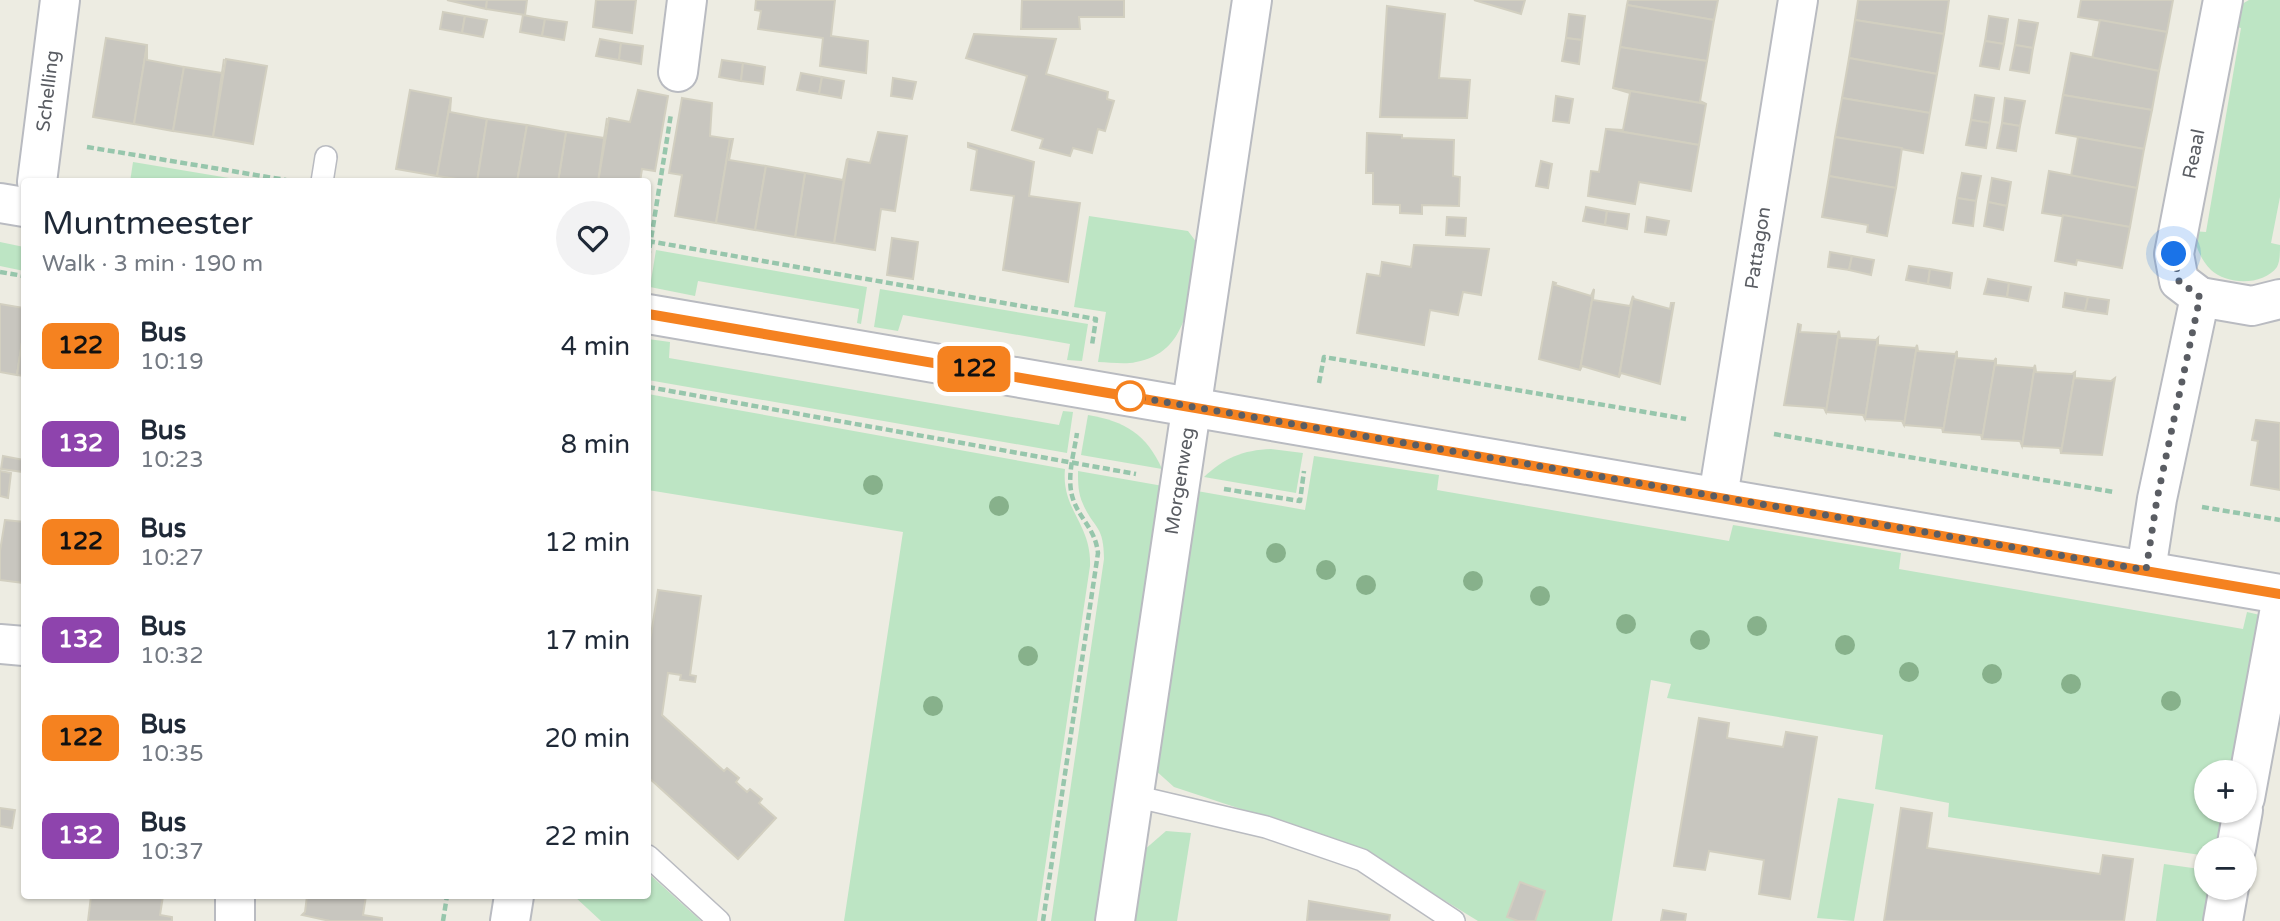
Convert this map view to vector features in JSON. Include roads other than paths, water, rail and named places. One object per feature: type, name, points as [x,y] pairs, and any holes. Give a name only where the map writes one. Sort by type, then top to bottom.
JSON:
[{"type":"street","name":"Schelling","points":[[37,178],[60,0]]},
{"type":"street","points":[[678,72],[687,0]]},
{"type":"street","name":"Morgenweg","points":[[1115,921],[1252,0]]},
{"type":"street","name":"Pattagon","points":[[1718,497],[1798,0]]},
{"type":"street","name":"Reaal","points":[[2200,297],[2179,281],[2174,254],[2223,0]]},
{"type":"street","points":[[0,203],[21,206]]},
{"type":"street","points":[[2146,570],[2157,499],[2200,297],[2252,306],[2280,299]]},
{"type":"street","points":[[651,315],[2280,594]]},
{"type":"street","points":[[2252,760],[2280,608]]},
{"type":"street","points":[[0,644],[21,646]]},
{"type":"street","points":[[234,899],[235,921]]},
{"type":"street","points":[[510,921],[514,899]]},
{"type":"street","points":[[2223,921],[2227,900]]},
{"type":"lane","points":[[323,178],[326,157]]},
{"type":"lane","points":[[1134,796],[1266,827],[1362,860],[1454,921]]},
{"type":"lane","points":[[651,859],[719,921]]}]
